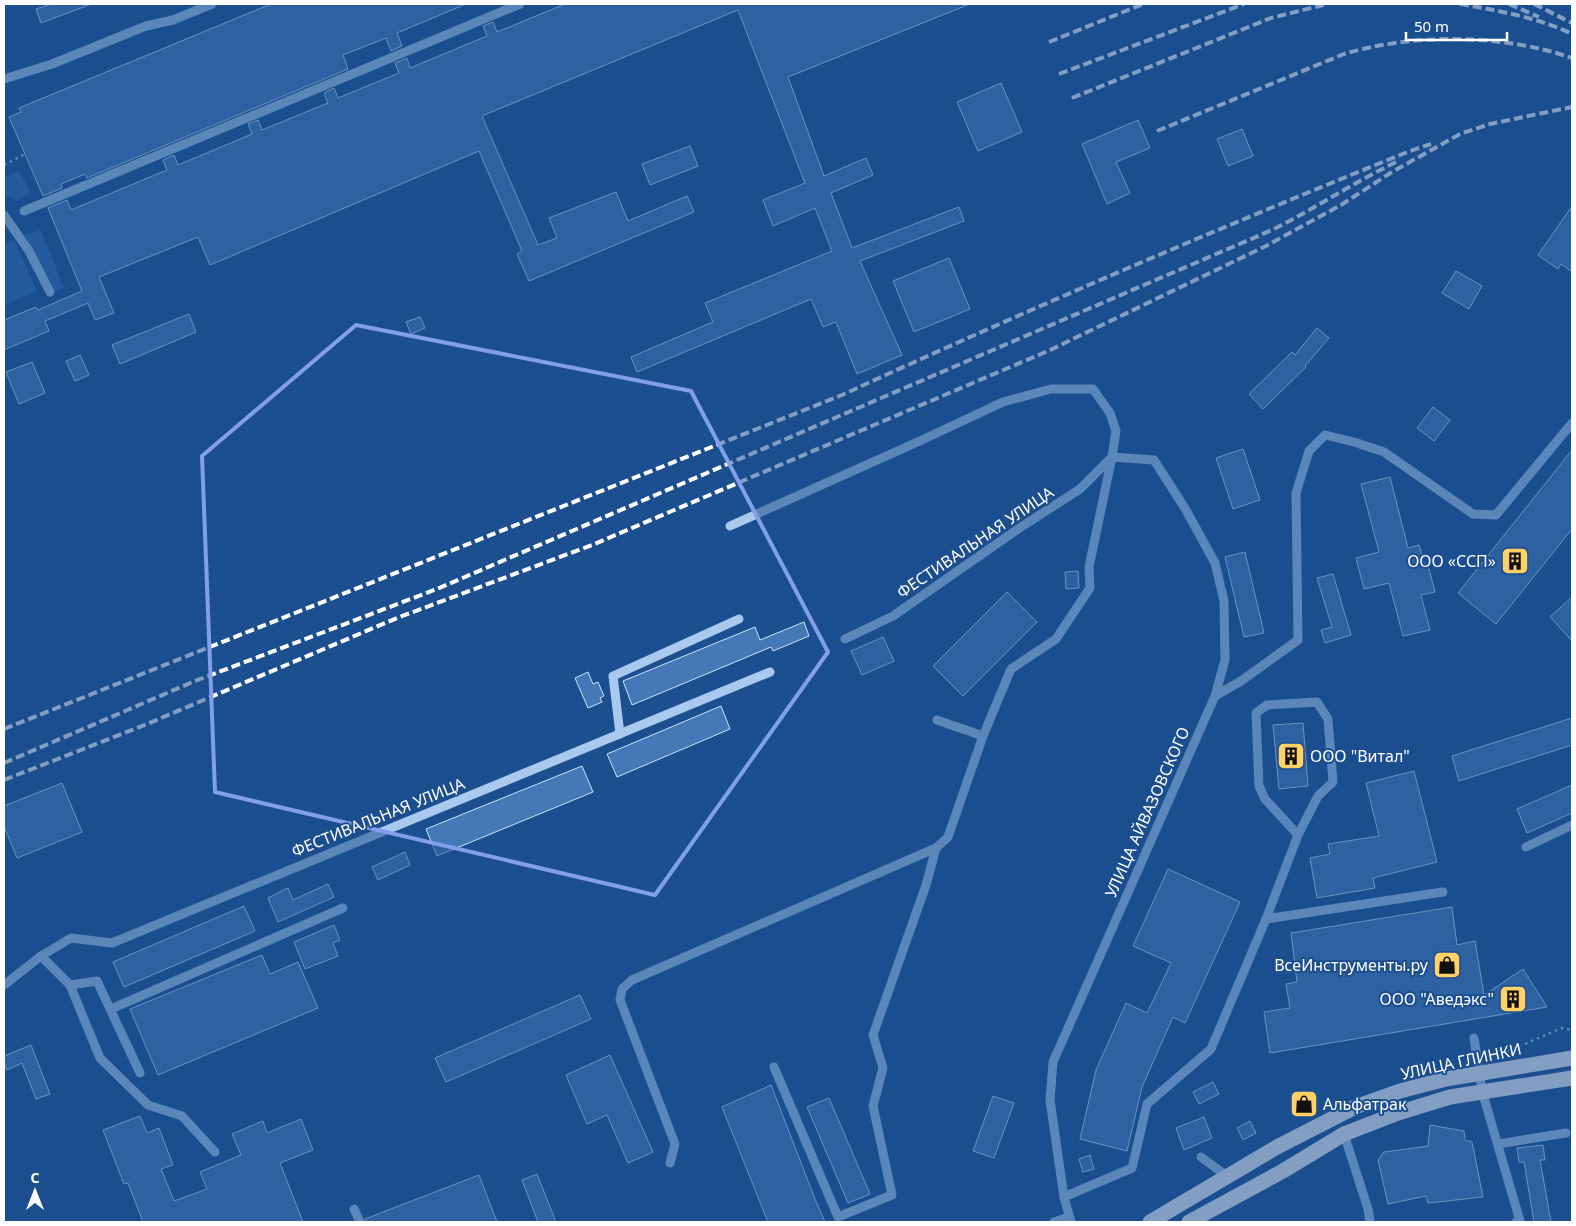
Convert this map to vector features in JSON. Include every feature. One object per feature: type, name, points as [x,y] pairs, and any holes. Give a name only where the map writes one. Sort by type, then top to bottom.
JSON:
[{"type":"highway","name":"УЛИЦА ГЛИНКИ","points":[[1150,1222],[1277,1147],[1355,1107],[1400,1091],[1446,1079],[1478,1072],[1572,1058]]},
{"type":"highway","name":"УЛИЦА ГЛИНКИ","points":[[1189,1222],[1283,1171],[1344,1134],[1398,1113],[1450,1097],[1572,1078]]},
{"type":"street","points":[[4,79],[52,64],[146,26],[173,20],[212,4]]},
{"type":"street","points":[[24,211],[520,4]]},
{"type":"street","points":[[4,215],[29,251],[50,292]]},
{"type":"street","points":[[670,1164],[676,1144],[620,1000],[622,989],[632,980],[936,848],[948,836],[983,736],[1011,669],[1056,638],[1090,588],[1089,567],[1116,431],[1110,413],[1093,388],[1051,388],[1003,402],[730,526]]},
{"type":"street","points":[[1215,696],[1242,681],[1298,640],[1296,493],[1309,451],[1325,435],[1384,452],[1473,514],[1496,515],[1572,423]]},
{"type":"street","name":"УЛИЦА АЙВАЗОВСКОГО","points":[[1070,1220],[1064,1197],[1050,1100],[1053,1062],[1215,696],[1225,660],[1224,601],[1215,563],[1186,510],[1154,460],[1112,457]]},
{"type":"street","name":"ФЕСТИВАЛЬНАЯ УЛИЦА","points":[[845,638],[893,616],[1018,529],[1080,490],[1112,457]]},
{"type":"street","points":[[620,734],[613,676],[739,619]]},
{"type":"street","name":"ФЕСТИВАЛЬНАЯ УЛИЦА","points":[[4,985],[41,956],[71,938],[112,943],[770,672]]},
{"type":"street","points":[[1064,1197],[1132,1168],[1147,1104],[1211,1049],[1266,919],[1298,835],[1318,796],[1333,782],[1328,719],[1317,702],[1268,705],[1256,713],[1259,786],[1265,799],[1298,835]]},
{"type":"street","points":[[937,720],[983,736]]},
{"type":"street","points":[[1526,847],[1572,825]]},
{"type":"street","points":[[774,1068],[838,1217],[892,1195],[873,1106],[883,1068],[873,1035],[926,885],[936,848]]},
{"type":"street","points":[[1266,919],[1442,892]]},
{"type":"street","points":[[111,1009],[343,908]]},
{"type":"street","points":[[41,956],[70,985],[100,1058],[148,1105],[182,1116],[214,1152]]},
{"type":"street","points":[[70,985],[97,981],[140,1073]]},
{"type":"street","points":[[1474,1038],[1482,1091],[1519,1222]]},
{"type":"street","points":[[1498,1144],[1566,1133]]},
{"type":"street","points":[[1344,1134],[1368,1209],[1370,1222]]},
{"type":"street","points":[[1201,1157],[1228,1177]]},
{"type":"street","points":[[354,1209],[360,1222]]},
{"type":"street","points":[[1054,1222],[1070,1220]]},
{"type":"path","points":[[4,165],[25,154]]},
{"type":"path","points":[[1500,1055],[1562,1028],[1572,1030]]},
{"type":"highlighted area","points":[[356,325],[691,391],[828,652],[655,895],[215,792],[202,456]]},
{"type":"shaded area","points":[[19,171],[31,193],[18,200],[4,196],[4,178]]},
{"type":"shaded area","points":[[41,230],[64,288],[54,291],[24,235]]},
{"type":"shaded area","points":[[14,240],[37,291],[6,305],[4,300],[4,245]]},
{"type":"building","points":[[51,4],[89,5],[41,23],[36,9]]},
{"type":"building","points":[[271,4],[466,4],[397,33],[402,46],[391,51],[386,38],[343,55],[348,69],[87,178],[85,174],[61,184],[62,188],[43,196],[9,117],[21,112],[19,108]]},
{"type":"building","points":[[565,4],[970,4],[788,77],[824,176],[866,158],[873,175],[831,193],[852,248],[959,207],[964,221],[860,261],[902,355],[857,374],[836,322],[823,327],[811,299],[637,372],[631,357],[713,322],[705,303],[832,251],[815,208],[773,226],[763,200],[805,183],[738,10],[482,116],[538,245],[557,238],[549,218],[616,192],[628,221],[687,196],[694,212],[529,281],[517,254],[522,251],[479,151],[210,265],[198,237],[99,277],[114,313],[95,320],[88,303],[45,321],[49,331],[4,350],[4,320],[36,307],[38,310],[82,291],[48,208],[67,200],[71,210],[167,170],[163,160],[174,155],[178,165],[252,134],[248,124],[258,120],[262,130],[328,103],[324,93],[334,88],[338,98],[399,73],[395,63],[407,58],[410,68],[487,36],[483,26],[493,22],[497,32]]},
{"type":"building","points":[[1001,83],[1022,132],[978,151],[957,102]]},
{"type":"building","points":[[1138,120],[1150,148],[1116,162],[1130,193],[1107,204],[1082,144]]},
{"type":"building","points":[[1242,129],[1253,156],[1228,166],[1217,139]]},
{"type":"building","points":[[690,146],[698,166],[650,185],[642,164]]},
{"type":"building","points":[[1572,206],[1572,272],[1561,264],[1558,269],[1538,255]]},
{"type":"building","points":[[949,258],[970,309],[914,332],[893,281]]},
{"type":"building","points":[[1456,271],[1482,286],[1469,309],[1442,293]]},
{"type":"building","points":[[189,314],[196,332],[120,364],[112,345]]},
{"type":"building","points":[[420,317],[425,328],[411,334],[406,322]]},
{"type":"building","points":[[1317,328],[1329,338],[1306,367],[1263,409],[1249,394],[1292,352],[1295,355]]},
{"type":"building","points":[[80,355],[89,375],[75,381],[66,361]]},
{"type":"building","points":[[32,362],[45,393],[19,404],[6,372]]},
{"type":"building","points":[[1433,407],[1450,420],[1434,441],[1417,428]]},
{"type":"building","points":[[1243,449],[1260,500],[1233,509],[1216,458]]},
{"type":"building","name":"ООО «ССП»","points":[[1572,450],[1572,529],[1496,624],[1458,593]]},
{"type":"building","points":[[1390,477],[1408,548],[1419,545],[1425,566],[1428,565],[1435,592],[1421,595],[1430,630],[1403,636],[1389,583],[1364,589],[1356,558],[1379,552],[1361,484]]},
{"type":"building","points":[[1245,552],[1264,633],[1244,637],[1225,557]]},
{"type":"building","points":[[1078,571],[1079,588],[1066,589],[1065,572]]},
{"type":"building","points":[[1333,574],[1351,635],[1325,643],[1321,630],[1332,627],[1317,578]]},
{"type":"building","points":[[1007,592],[1037,622],[963,696],[933,666]]},
{"type":"building","points":[[1572,597],[1572,641],[1550,617]]},
{"type":"building","points":[[804,622],[809,636],[773,651],[771,647],[632,705],[623,681],[755,627],[760,640]]},
{"type":"building","points":[[883,637],[894,661],[862,675],[851,651]]},
{"type":"building","points":[[588,672],[593,684],[598,682],[604,696],[600,698],[602,702],[588,708],[575,678]]},
{"type":"building","points":[[721,706],[730,729],[617,777],[607,754]]},
{"type":"building","points":[[1572,718],[1572,745],[1459,781],[1452,756]]},
{"type":"building","name":"ООО \"Витал\"","points":[[1303,723],[1308,786],[1279,789],[1273,725]]},
{"type":"building","points":[[582,766],[593,792],[437,856],[426,829]]},
{"type":"building","points":[[1414,771],[1437,862],[1373,878],[1375,888],[1317,898],[1310,858],[1330,854],[1328,844],[1379,836],[1366,783]]},
{"type":"building","points":[[62,783],[82,832],[17,858],[4,826],[4,806]]},
{"type":"building","points":[[1572,785],[1572,813],[1527,833],[1517,809]]},
{"type":"building","points":[[405,852],[410,865],[378,880],[372,867]]},
{"type":"building","points":[[1168,869],[1240,902],[1185,1023],[1173,1017],[1142,1087],[1127,1151],[1080,1139],[1096,1070],[1126,1003],[1147,1013],[1171,963],[1133,946]]},
{"type":"building","points":[[328,884],[334,897],[278,922],[268,898],[288,888],[293,900]]},
{"type":"building","points":[[244,906],[255,931],[124,987],[113,962]]},
{"type":"building","name":"ООО \"Аведэкс\"","points":[[1452,907],[1457,945],[1475,941],[1484,995],[1523,969],[1547,1007],[1270,1053],[1264,1012],[1290,1008],[1286,984],[1297,982],[1291,933]]},
{"type":"building","points":[[334,925],[340,940],[333,943],[338,956],[305,969],[294,942]]},
{"type":"building","points":[[262,955],[270,974],[298,962],[318,1008],[158,1075],[130,1009]]},
{"type":"building","points":[[580,995],[591,1019],[446,1082],[435,1058]]},
{"type":"building","points":[[31,1045],[50,1094],[36,1099],[22,1063],[7,1070],[4,1062],[4,1056]]},
{"type":"building","points":[[610,1055],[653,1152],[628,1163],[607,1115],[587,1124],[566,1075]]},
{"type":"building","points":[[1213,1082],[1219,1094],[1199,1104],[1193,1092]]},
{"type":"building","points":[[771,1085],[825,1222],[768,1222],[722,1107]]},
{"type":"building","points":[[993,1096],[1014,1103],[994,1158],[973,1151]]},
{"type":"building","points":[[829,1098],[870,1194],[848,1203],[807,1107]]},
{"type":"building","points":[[140,1116],[147,1133],[159,1128],[173,1165],[161,1169],[174,1201],[207,1189],[200,1172],[241,1155],[232,1134],[263,1121],[267,1133],[301,1119],[313,1150],[280,1163],[303,1222],[143,1222],[128,1183],[124,1184],[103,1130]]},
{"type":"building","points":[[1204,1117],[1212,1138],[1184,1150],[1176,1128]]},
{"type":"building","points":[[1250,1121],[1256,1133],[1243,1140],[1237,1128]]},
{"type":"building","points":[[1430,1125],[1464,1131],[1465,1140],[1472,1142],[1483,1197],[1428,1203],[1426,1196],[1388,1204],[1378,1160],[1384,1152],[1428,1146]]},
{"type":"building","points":[[1543,1145],[1545,1160],[1540,1160],[1551,1222],[1534,1222],[1524,1162],[1519,1162],[1517,1148]]},
{"type":"building","points":[[1090,1155],[1094,1169],[1083,1172],[1079,1159]]},
{"type":"building","points":[[537,1174],[556,1222],[538,1222],[522,1180]]},
{"type":"building","points":[[479,1175],[497,1222],[366,1222],[365,1219]]},
{"type":"railway","points":[[1049,42],[1143,4]]},
{"type":"railway","points":[[1059,74],[1244,4]]},
{"type":"railway","points":[[1072,98],[1271,18],[1327,4]]},
{"type":"railway","points":[[1460,4],[1532,19],[1572,34]]},
{"type":"railway","points":[[1509,4],[1539,17]]},
{"type":"railway","points":[[1534,4],[1572,23]]},
{"type":"railway","points":[[1157,131],[1344,54],[1399,42],[1458,39],[1488,41],[1517,44],[1572,58]]},
{"type":"railway","points":[[4,780],[147,724],[397,618],[592,545],[1048,351],[1266,246],[1341,205],[1392,172],[1460,134],[1490,124],[1572,107]]},
{"type":"railway","points":[[4,729],[842,395],[983,331],[1196,239],[1431,144]]},
{"type":"railway","points":[[4,763],[195,681],[437,589],[1272,230],[1396,162]]},
{"type":"place","name":"ООО «ССП»","points":[[1515,561]]},
{"type":"place","name":"ООО \"Витал\"","points":[[1291,756]]},
{"type":"place","name":"ВсеИнструменты.ру","points":[[1447,965]]},
{"type":"place","name":"ООО \"Аведэкс\"","points":[[1513,999]]},
{"type":"place","name":"Альфатрак","points":[[1304,1104]]}]
